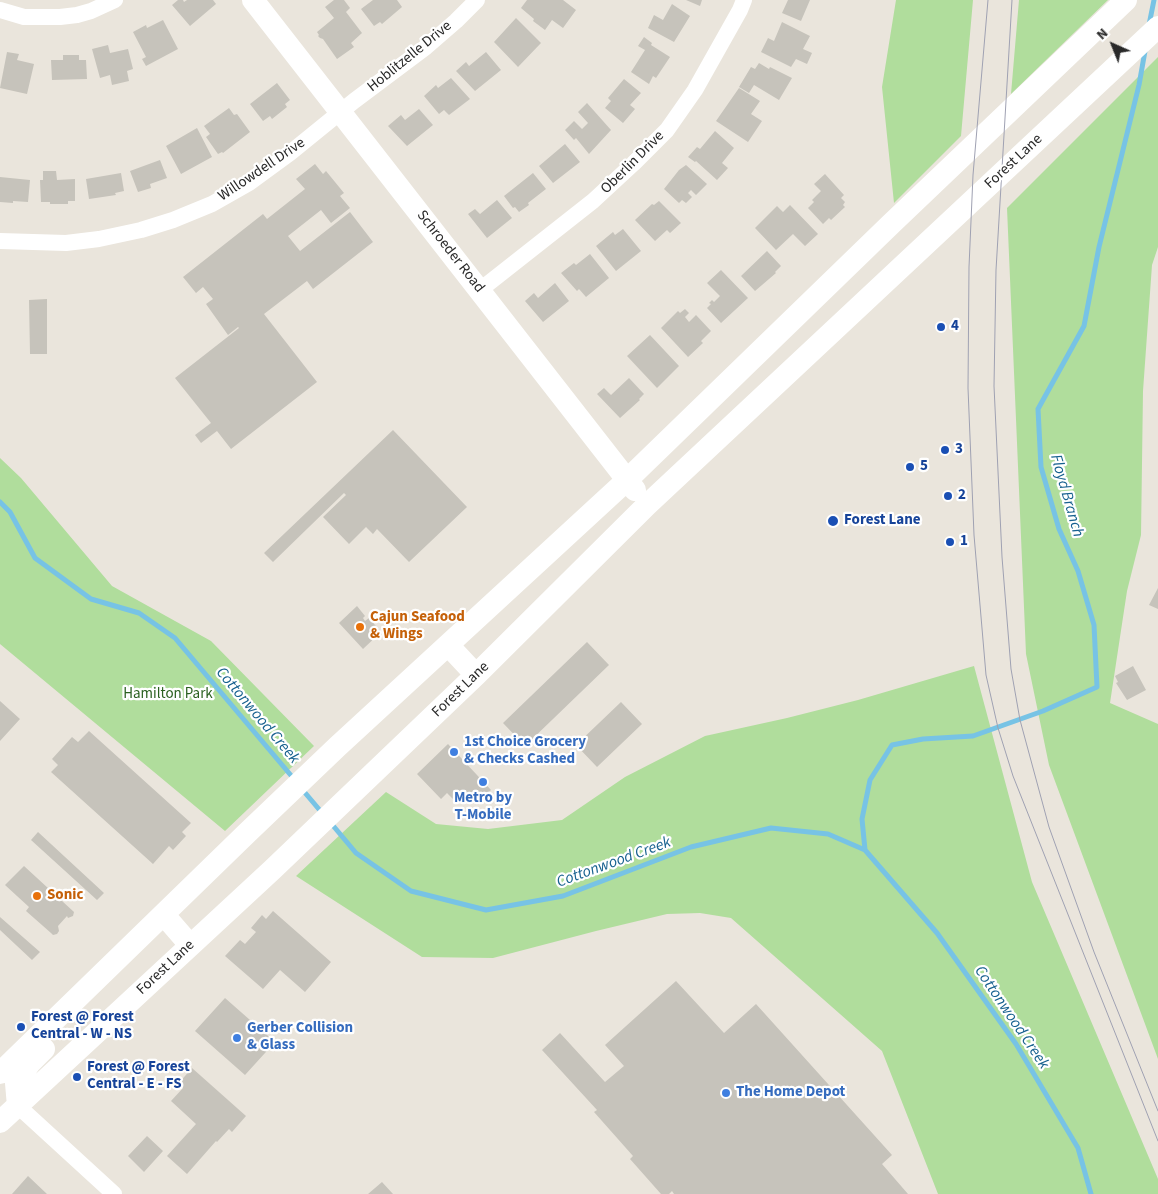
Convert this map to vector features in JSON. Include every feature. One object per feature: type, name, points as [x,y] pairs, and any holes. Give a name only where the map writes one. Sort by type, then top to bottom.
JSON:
[{"type":"main road","name":"Schroeder Road","points":[[253,0],[647,505]]},
{"type":"main road","points":[[0,1073],[246,833],[626,480],[1126,0]]},
{"type":"main road","name":"Forest Lane","points":[[0,1122],[279,864],[476,675],[647,505],[1158,27]]},
{"type":"main road","points":[[448,644],[476,675]]},
{"type":"main road","points":[[164,915],[190,945]]},
{"type":"main road","points":[[18,1106],[16,1083],[30,1063],[98,998],[115,975],[128,950]]},
{"type":"street","points":[[0,10],[24,17],[60,17],[91,11],[115,0]]},
{"type":"street","name":"Hoblitzelle Drive","points":[[341,112],[426,47],[477,0]]},
{"type":"street","name":"Oberlin Drive","points":[[480,290],[593,202],[666,130],[695,90],[744,0]]},
{"type":"street","name":"Willowdell Drive","points":[[0,241],[41,243],[83,241],[141,230],[173,220],[212,204],[249,182],[290,153],[341,112]]},
{"type":"street","points":[[18,1106],[114,1194]]},
{"type":"green space","points":[[896,0],[973,0],[961,136],[894,203],[882,87]]},
{"type":"green space","points":[[1019,0],[1108,0],[1011,94]]},
{"type":"green space","points":[[1158,57],[1158,247],[1152,265],[1143,391],[1141,535],[1127,591],[1110,703],[1158,724],[1158,1059],[1049,765],[1026,654],[1007,208]]},
{"type":"green space","name":"Hamilton Park","points":[[0,458],[21,478],[112,586],[211,641],[314,746],[225,831],[0,644]]},
{"type":"green space","points":[[974,666],[1032,882],[1158,1179],[1158,1194],[938,1194],[882,1051],[731,918],[700,913],[667,914],[493,958],[422,957],[296,876],[386,792],[436,824],[488,829],[562,820],[625,777],[705,736],[858,700]]},
{"type":"building","points":[[178,0],[183,0],[184,2],[187,0],[213,0],[216,4],[190,26],[172,5]]},
{"type":"building","points":[[334,0],[344,0],[350,8],[346,12],[362,33],[351,43],[354,47],[337,59],[323,39],[318,36],[317,32],[334,18],[325,7]]},
{"type":"building","points":[[373,0],[397,0],[402,7],[382,24],[380,22],[374,26],[361,9]]},
{"type":"building","points":[[527,0],[563,0],[576,10],[563,28],[552,20],[545,30],[521,8]]},
{"type":"building","points":[[686,0],[702,0],[700,6]]},
{"type":"building","points":[[788,0],[810,0],[801,21],[782,13]]},
{"type":"building","points":[[672,4],[690,16],[674,42],[648,28],[654,15],[663,20]]},
{"type":"building","points":[[516,18],[541,43],[518,67],[494,42]]},
{"type":"building","points":[[163,20],[178,49],[146,66],[142,59],[146,57],[133,32],[146,25],[147,28]]},
{"type":"building","points":[[782,22],[810,36],[803,49],[812,53],[807,64],[796,59],[791,67],[761,52],[768,38],[774,41]]},
{"type":"building","points":[[644,37],[652,43],[651,45],[670,57],[656,78],[653,76],[649,84],[631,72],[645,50],[638,46]]},
{"type":"building","points":[[108,45],[110,53],[128,49],[133,69],[127,71],[129,81],[112,85],[110,75],[100,78],[92,49]]},
{"type":"building","points":[[7,52],[19,54],[17,60],[34,64],[27,94],[0,88]]},
{"type":"building","points":[[486,52],[501,70],[475,91],[456,71],[466,62],[469,66]]},
{"type":"building","points":[[63,55],[79,55],[79,60],[86,60],[87,79],[52,80],[51,60],[63,60]]},
{"type":"building","points":[[759,63],[792,78],[779,100],[754,85],[749,93],[739,87],[751,67],[755,69]]},
{"type":"building","points":[[451,78],[470,99],[449,115],[444,110],[439,114],[424,96],[436,85],[438,88]]},
{"type":"building","points":[[624,79],[641,93],[630,105],[635,109],[623,123],[605,108],[611,101],[608,98]]},
{"type":"building","points":[[277,83],[290,100],[285,104],[287,107],[272,119],[270,116],[263,121],[250,104]]},
{"type":"building","points":[[739,88],[760,101],[751,114],[762,121],[748,142],[716,121]]},
{"type":"building","points":[[587,103],[611,130],[589,154],[576,138],[574,140],[565,130],[574,121],[582,129],[588,123],[578,112]]},
{"type":"building","points":[[229,108],[234,115],[237,114],[250,132],[223,153],[218,154],[206,137],[210,134],[204,126]]},
{"type":"building","points":[[419,109],[433,125],[407,146],[388,126],[401,115],[405,120]]},
{"type":"building","points":[[197,128],[212,157],[181,174],[166,146]]},
{"type":"building","points":[[715,131],[734,148],[722,163],[728,168],[717,180],[696,161],[688,157],[697,147],[700,149]]},
{"type":"building","points":[[565,144],[580,162],[553,183],[539,166]]},
{"type":"building","points":[[160,160],[167,178],[150,184],[151,188],[138,192],[130,171]]},
{"type":"building","points":[[315,164],[323,174],[326,171],[344,193],[340,196],[350,208],[331,223],[321,210],[288,236],[300,251],[350,212],[373,242],[313,289],[307,281],[264,314],[317,382],[231,449],[217,431],[201,443],[195,435],[211,423],[175,378],[239,328],[228,335],[206,304],[213,299],[203,287],[196,293],[183,277],[263,214],[267,219],[305,189],[296,179]]},
{"type":"building","points":[[686,165],[707,184],[696,195],[691,190],[688,193],[692,197],[686,203],[682,200],[679,203],[664,189],[679,170]]},
{"type":"building","points":[[43,171],[56,171],[57,180],[75,179],[75,201],[68,201],[68,204],[41,202],[40,180],[43,180]]},
{"type":"building","points":[[121,173],[124,191],[115,193],[116,195],[89,199],[86,179]]},
{"type":"building","points":[[533,173],[546,189],[519,212],[515,207],[513,208],[504,196]]},
{"type":"building","points":[[825,174],[844,195],[841,198],[845,202],[843,205],[845,207],[831,220],[829,218],[823,224],[808,208],[814,202],[812,200],[821,191],[814,184]]},
{"type":"building","points":[[0,177],[30,180],[28,202],[0,202]]},
{"type":"building","points":[[497,200],[512,218],[487,238],[468,214],[475,209],[480,214]]},
{"type":"building","points":[[659,201],[681,223],[670,233],[667,230],[655,241],[635,220],[652,204],[654,205]]},
{"type":"building","points":[[790,205],[818,234],[805,246],[793,234],[776,250],[755,228],[777,206],[783,212]]},
{"type":"building","points":[[623,229],[641,251],[616,271],[596,246],[613,232],[615,235]]},
{"type":"building","points":[[767,251],[781,266],[776,273],[755,291],[741,276]]},
{"type":"building","points":[[590,254],[609,278],[586,297],[579,289],[577,291],[561,273],[574,263],[576,265]]},
{"type":"building","points":[[721,270],[748,298],[721,323],[707,308],[712,300],[714,302],[720,296],[707,283]]},
{"type":"building","points":[[555,283],[569,301],[543,322],[525,301],[534,293],[538,298]]},
{"type":"building","points":[[47,299],[47,354],[30,354],[29,300]]},
{"type":"building","points":[[685,309],[689,313],[685,317],[689,322],[696,315],[711,331],[701,341],[703,343],[688,357],[661,328],[678,311],[680,313]]},
{"type":"building","points":[[650,335],[679,366],[657,388],[627,356]]},
{"type":"building","points":[[629,378],[644,394],[620,418],[597,394],[604,388],[611,395]]},
{"type":"building","points":[[393,430],[467,507],[409,562],[377,529],[373,534],[366,527],[349,544],[323,517],[346,495],[344,493],[273,562],[264,553]]},
{"type":"building","points":[[1158,588],[1158,609],[1149,605]]},
{"type":"building","name":"Cajun Seafood & Wings","points":[[357,606],[365,616],[363,618],[365,621],[369,618],[381,632],[363,649],[339,623]]},
{"type":"building","points":[[587,642],[609,665],[525,746],[503,723]]},
{"type":"building","points":[[1133,666],[1146,690],[1127,700],[1116,683],[1118,682],[1115,676]]},
{"type":"building","points":[[0,701],[20,719],[0,741]]},
{"type":"building","points":[[621,702],[642,724],[597,767],[576,745]]},
{"type":"building","points":[[89,731],[191,823],[182,832],[186,836],[173,850],[169,846],[153,864],[51,772],[58,765],[52,759],[72,737],[78,742]]},
{"type":"building","points":[[448,744],[491,790],[483,797],[457,803],[447,793],[441,799],[417,774]]},
{"type":"building","points":[[38,832],[104,893],[97,900],[31,840]]},
{"type":"building","name":"Sonic","points":[[24,866],[74,912],[73,916],[68,918],[67,916],[58,926],[59,931],[57,934],[53,935],[26,911],[29,907],[5,885]]},
{"type":"building","points":[[273,911],[331,962],[305,992],[280,970],[263,989],[225,956],[240,940],[245,944],[256,932],[251,928],[262,915],[266,919]]},
{"type":"building","points":[[0,917],[40,952],[32,960],[0,930]]},
{"type":"building","name":"The Home Depot","points":[[676,981],[724,1033],[756,1004],[892,1155],[882,1164],[908,1194],[674,1194],[672,1191],[669,1194],[661,1194],[630,1159],[633,1156],[594,1112],[597,1110],[542,1050],[560,1033],[605,1082],[624,1066],[605,1045]]},
{"type":"building","points":[[225,998],[275,1042],[245,1075],[195,1031]]},
{"type":"building","points":[[192,1068],[246,1116],[232,1132],[229,1129],[216,1141],[187,1174],[167,1156],[196,1124],[171,1101],[183,1088],[178,1084]]},
{"type":"building","points":[[147,1136],[163,1151],[144,1172],[128,1156]]},
{"type":"building","points":[[28,1176],[47,1194],[12,1194]]},
{"type":"building","points":[[382,1182],[393,1194],[368,1194]]},
{"type":"waterway","name":"Floyd Branch","points":[[1149,25],[1154,0]]},
{"type":"waterway","name":"Floyd Branch","points":[[865,850],[862,819],[870,780],[892,745],[923,739],[973,736],[1043,711],[1097,687],[1094,625],[1078,571],[1059,529],[1041,467],[1038,409],[1084,326],[1099,247],[1139,85],[1145,51]]},
{"type":"waterway","name":"Cottonwood Creek","points":[[0,502],[10,512],[35,558],[91,599],[139,613],[175,638],[294,779]]},
{"type":"waterway","name":"Cottonwood Creek","points":[[301,788],[323,814]]},
{"type":"waterway","name":"Cottonwood Creek","points":[[330,822],[356,853],[411,891],[486,910],[563,896],[691,847],[771,828],[828,834],[865,850],[937,933],[1016,1044],[1078,1148],[1091,1194]]},
{"type":"tram line","points":[[988,0],[973,175],[969,267],[968,388],[974,535],[986,675],[998,728],[1013,776],[1158,1141]]},
{"type":"tram line","points":[[1012,0],[996,270],[994,386],[1002,557],[1011,669],[1020,720],[1049,827],[1094,952],[1158,1111]]},
{"type":"place","name":"4","points":[[941,327]]},
{"type":"place","name":"3","points":[[945,450]]},
{"type":"place","name":"5","points":[[910,467]]},
{"type":"place","name":"2","points":[[948,496]]},
{"type":"place","name":"Forest Lane","points":[[833,521]]},
{"type":"place","name":"1","points":[[950,542]]},
{"type":"place","name":"Cajun Seafood & Wings","points":[[360,627]]},
{"type":"place","name":"1st Choice Grocery & Checks Cashed","points":[[454,752]]},
{"type":"place","name":"Metro by T-Mobile","points":[[483,782]]},
{"type":"place","name":"Sonic","points":[[37,896]]},
{"type":"place","name":"Forest @ Forest Central - W - NS","points":[[21,1027]]},
{"type":"place","name":"Gerber Collision & Glass","points":[[237,1038]]},
{"type":"place","name":"Forest @ Forest Central - E - FS","points":[[77,1077]]},
{"type":"place","name":"The Home Depot","points":[[726,1093]]}]
